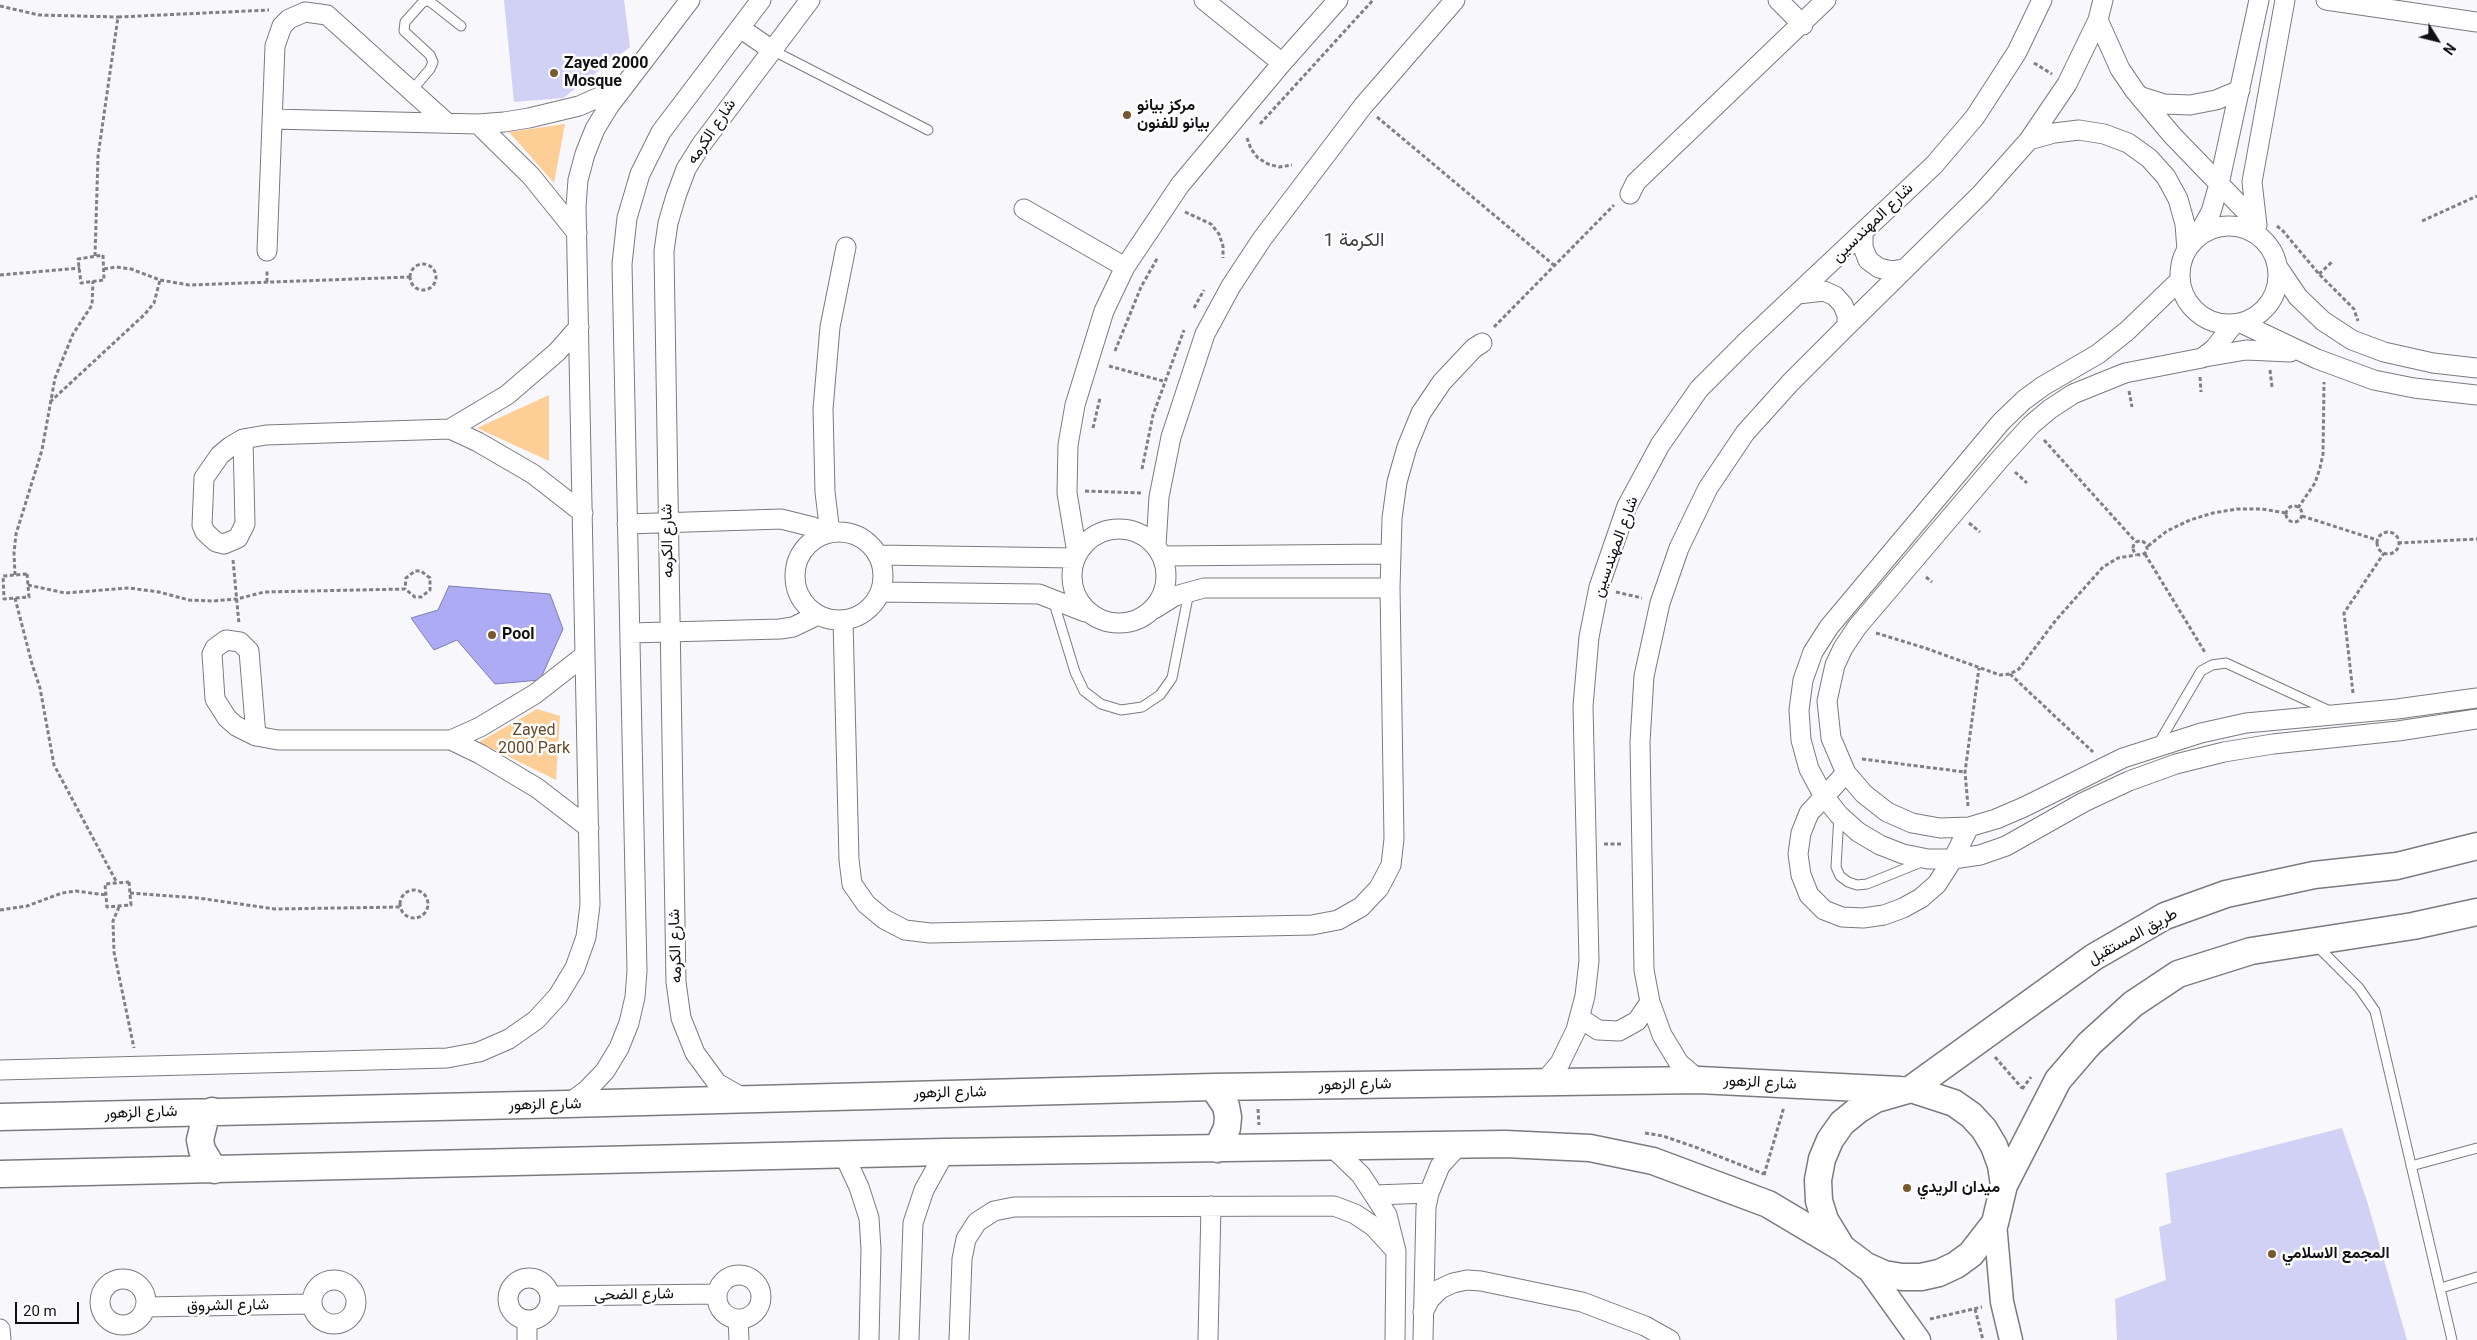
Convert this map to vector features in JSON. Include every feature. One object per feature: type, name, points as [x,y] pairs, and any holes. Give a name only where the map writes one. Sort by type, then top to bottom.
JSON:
[{"type":"main road","name":"طريق المستقبل","points":[[1842,1248],[1825,1220],[1820,1201],[1818,1180],[1822,1159],[1830,1140],[1842,1123],[1858,1110],[1906,1090],[1980,1040],[2094,957],[2165,916],[2226,894],[2314,875],[2396,866],[2477,846]]},
{"type":"main road","points":[[0,1174],[945,1152],[1505,1144],[1590,1148],[1653,1161],[1757,1200],[1806,1225],[1866,1266],[1884,1274],[1902,1277],[1921,1277],[1939,1273],[1956,1265],[1971,1254],[1995,1223],[2004,1185],[2058,1080],[2089,1044],[2133,1004],[2178,974],[2251,951],[2314,943],[2413,926],[2477,912]]},
{"type":"main road","name":"شارع الزهور","points":[[0,1117],[568,1104],[1213,1086],[1698,1080],[1906,1090],[1954,1103],[1971,1115],[1984,1129],[1994,1146],[2001,1165],[2004,1185]]},
{"type":"main road","points":[[1213,1086],[1226,1106],[1228,1117],[1227,1128],[1217,1149]]},
{"type":"main road","points":[[212,1111],[205,1119],[200,1140],[202,1150],[214,1170]]},
{"type":"street","points":[[0,1070],[447,1058],[479,1052],[509,1039],[536,1020],[558,996],[575,968],[586,937],[590,905],[577,233],[578,189],[585,154],[595,129],[609,106],[690,0]]},
{"type":"street","points":[[568,1104],[587,1090],[605,1071],[622,1040],[636,998],[622,264],[627,218],[640,174],[661,132],[761,0]]},
{"type":"street","name":"شارع الكرمه","points":[[745,1099],[717,1083],[695,1053],[681,1018],[676,982],[663,280],[668,223],[686,169],[701,144],[810,0]]},
{"type":"street","points":[[1204,0],[1282,63]]},
{"type":"street","points":[[1090,614],[1077,599],[1071,578],[1076,556],[1076,492],[1068,445],[1075,405],[1104,311],[1125,267],[1180,185],[1282,63],[1338,0]]},
{"type":"street","points":[[1149,612],[1159,601],[1165,586],[1166,571],[1159,551],[1159,497],[1171,437],[1205,334],[1231,286],[1262,240],[1363,106],[1455,0]]},
{"type":"street","points":[[1778,0],[1802,25]]},
{"type":"street","name":"شارع المهندسين","points":[[1543,1083],[1560,1063],[1576,1030],[1585,996],[1589,961],[1583,706],[1589,637],[1599,587],[1627,506],[1660,445],[1699,390],[1747,341],[1863,234],[1934,165],[1975,117],[2017,52],[2042,0]]},
{"type":"street","points":[[1698,1080],[1679,1063],[1662,1035],[1650,1002],[1644,970],[1640,742],[1644,676],[1660,603],[1679,548],[1708,488],[1740,441],[1790,383],[1981,194],[2029,140],[2067,84],[2098,20],[2104,0]]},
{"type":"street","points":[[2259,0],[2219,184],[2211,212],[2181,264],[2180,280],[2186,298],[2197,313],[2214,322],[2237,324],[2321,360],[2374,380],[2414,388],[2477,395]]},
{"type":"street","points":[[2258,229],[2252,182],[2285,0]]},
{"type":"street","points":[[2326,0],[2477,22]]},
{"type":"street","points":[[1633,188],[1802,25],[1820,2]]},
{"type":"street","points":[[267,251],[275,46],[282,26],[289,19],[305,12],[327,15],[447,123]]},
{"type":"street","points":[[2098,20],[2120,69],[2139,96],[2258,229],[2273,252],[2278,269],[2298,298],[2323,322],[2352,340],[2384,352],[2434,363],[2477,368]]},
{"type":"street","points":[[740,28],[772,50]]},
{"type":"street","points":[[272,119],[478,124],[504,122],[554,113],[579,106],[626,86]]},
{"type":"street","points":[[2139,96],[2164,104],[2190,105],[2216,100],[2240,90]]},
{"type":"street","points":[[478,124],[530,176],[577,233]]},
{"type":"street","points":[[2029,140],[2054,133],[2079,130],[2128,143],[2148,158],[2166,176],[2178,199],[2184,224],[2192,244]]},
{"type":"street","points":[[1024,209],[1125,267]]},
{"type":"street","points":[[2192,244],[2212,229],[2230,226],[2258,229]]},
{"type":"street","points":[[1863,234],[1863,247],[1868,260],[1878,268],[1892,272],[1905,269]]},
{"type":"street","points":[[828,533],[823,409],[830,327],[846,246]]},
{"type":"street","points":[[2202,358],[2225,338],[2237,324],[2257,316],[2270,303],[2277,287],[2278,269]]},
{"type":"street","points":[[2180,280],[2127,330],[2098,354],[2024,400],[2001,422],[1828,626],[1813,652],[1803,680],[1799,710],[1801,740],[1809,769],[1823,795],[1839,815],[1858,832],[1880,845],[1903,854],[1928,859],[1953,859],[1980,855],[2006,846],[2120,785],[2176,764],[2224,752],[2273,744],[2398,731],[2476,719],[2475,698],[2347,714],[2246,723],[2156,746],[2108,766],[2017,810],[1969,827],[1940,828],[1912,823],[1886,812],[1864,794],[1846,772],[1837,756],[1828,720],[1830,682],[1843,648],[1857,627],[1916,557],[2031,425],[2050,409],[2073,394],[2100,381],[2125,373],[2231,352],[2268,350],[2293,353],[2321,360]]},
{"type":"street","points":[[1798,294],[1824,291],[1835,296],[1843,305],[1846,326]]},
{"type":"street","points":[[450,429],[507,394],[557,352],[579,327]]},
{"type":"street","points":[[843,620],[849,860],[852,884],[866,904],[884,919],[905,930],[930,933],[1312,925],[1338,920],[1361,907],[1379,888],[1391,865],[1394,839],[1390,588],[1392,518],[1396,491],[1407,446],[1421,413],[1442,382],[1478,345]]},
{"type":"street","points":[[243,440],[245,524],[238,538],[232,542],[216,542],[205,532],[202,525],[204,478],[220,455],[243,440],[266,435],[450,429],[485,446],[533,474],[583,512]]},
{"type":"street","points":[[627,524],[781,519],[814,527],[828,533],[849,533],[866,541],[878,555],[883,573],[880,592],[872,606],[859,616],[843,620],[830,620],[818,615],[804,604],[796,589],[795,572],[799,556],[810,542],[828,533]]},
{"type":"street","points":[[1076,556],[1086,541],[1100,532],[1115,528],[1138,532],[1159,551],[1391,554]]},
{"type":"street","points":[[1898,543],[1916,557]]},
{"type":"street","points":[[878,555],[1076,556]]},
{"type":"street","points":[[880,592],[1039,594],[1090,614],[1104,622],[1120,624],[1135,620],[1175,596],[1204,588],[1390,588]]},
{"type":"street","points":[[630,633],[780,629],[793,627],[818,615]]},
{"type":"street","points":[[256,736],[249,651],[240,642],[226,640],[215,648],[212,654],[215,699],[227,718],[240,729],[256,736],[278,740],[451,740],[480,754],[537,788],[589,828]]},
{"type":"street","points":[[451,740],[508,712],[542,690],[585,654]]},
{"type":"street","points":[[1846,772],[1823,795],[1809,813],[1800,833],[1798,854],[1801,875],[1809,895],[1824,910],[1842,917],[1884,916],[1921,898],[1936,884],[1953,859],[1969,827]]},
{"type":"street","points":[[1580,1018],[1598,1030],[1619,1031],[1637,1021],[1650,1002]]},
{"type":"street","points":[[1423,1340],[1429,1193],[1440,1166],[1459,1145]]},
{"type":"street","points":[[1331,1146],[1361,1175],[1387,1215],[1396,1252],[1395,1340]]},
{"type":"street","points":[[909,1340],[913,1223],[924,1190],[945,1152]]},
{"type":"street","points":[[844,1155],[859,1187],[869,1218],[871,1249],[869,1340]]},
{"type":"street","points":[[1375,1195],[1429,1193]]},
{"type":"street","points":[[1208,1340],[1211,1206]]},
{"type":"street","points":[[960,1340],[962,1259],[966,1239],[977,1222],[994,1211],[1014,1207],[1334,1206],[1355,1214],[1373,1226],[1396,1252]]},
{"type":"street","points":[[1995,1223],[2002,1302],[2011,1340]]},
{"type":"street","points":[[1866,1266],[1914,1332]]},
{"type":"street","points":[[741,1274],[752,1278],[759,1287],[761,1298],[758,1309],[749,1316],[738,1319],[727,1315],[719,1306],[717,1294],[721,1283],[730,1276],[741,1274]]},
{"type":"street","points":[[524,1278],[536,1278],[546,1285],[550,1296],[548,1309],[540,1318],[527,1321],[516,1316],[508,1307],[507,1295],[513,1284],[524,1278]]},
{"type":"street","points":[[120,1279],[131,1280],[140,1286],[146,1296],[145,1307],[141,1317],[122,1332],[103,1313],[100,1302],[103,1291],[110,1283],[120,1279]]},
{"type":"street","points":[[1424,1305],[1440,1289],[1453,1283],[1467,1280],[1481,1281],[1582,1302],[1645,1326],[1670,1340]]},
{"type":"street","points":[[328,1281],[339,1281],[348,1285],[354,1294],[356,1304],[353,1314],[335,1332],[315,1315],[311,1304],[313,1294],[319,1285],[328,1281]]},
{"type":"street","name":"شارع الضحى","points":[[550,1296],[717,1294]]},
{"type":"street","points":[[1396,1298],[1424,1305]]},
{"type":"street","name":"شارع الشروق","points":[[145,1307],[311,1304]]},
{"type":"street","points":[[738,1319],[739,1340]]},
{"type":"street","points":[[527,1321],[527,1340]]},
{"type":"street","points":[[0,1329],[1,1340]]},
{"type":"lane","points":[[412,90],[430,69],[433,62],[430,55],[404,31],[405,22],[422,2],[428,0],[461,26]]},
{"type":"lane","points":[[772,50],[928,130]]},
{"type":"lane","points":[[1052,598],[1075,672],[1084,691],[1101,704],[1121,710],[1142,707],[1160,695],[1172,678],[1189,591]]},
{"type":"lane","points":[[2156,746],[2201,671],[2212,665],[2226,663],[2347,714]]},
{"type":"lane","points":[[1839,815],[1836,867],[1840,876],[1848,882],[1857,885],[1867,884],[1928,859]]},
{"type":"lane","points":[[2314,943],[2359,988],[2375,1011],[2452,1340]]},
{"type":"lane","points":[[2411,1166],[2477,1148]]},
{"type":"lane","points":[[2441,1288],[2477,1277]]},
{"type":"path","points":[[1241,144],[1373,0]]},
{"type":"path","points":[[0,6],[39,15],[118,17],[280,10],[289,19]]},
{"type":"path","points":[[95,256],[98,156],[118,17]]},
{"type":"path","points":[[2017,52],[2067,84]]},
{"type":"path","points":[[1363,106],[1555,266]]},
{"type":"path","points":[[1247,138],[1251,149],[1258,158],[1268,164],[1279,167],[1296,163]]},
{"type":"path","points":[[1478,345],[1633,188]]},
{"type":"path","points":[[2422,221],[2477,196]]},
{"type":"path","points":[[1180,220],[1190,205]]},
{"type":"path","points":[[1185,212],[1211,224],[1221,240],[1223,258]]},
{"type":"path","points":[[2258,229],[2281,229],[2319,274],[2354,308],[2358,318],[2358,328],[2352,340]]},
{"type":"path","points":[[1107,375],[1141,287],[1162,251]]},
{"type":"path","points":[[103,255],[104,280],[81,283],[80,268],[78,259],[103,255]]},
{"type":"path","points":[[2319,274],[2333,261]]},
{"type":"path","points":[[420,264],[431,267],[436,277],[432,287],[426,290],[415,288],[410,277],[411,272],[420,264]]},
{"type":"path","points":[[104,269],[116,267],[132,269],[160,280],[189,285],[410,277]]},
{"type":"path","points":[[0,275],[80,268]]},
{"type":"path","points":[[49,403],[146,314],[154,303],[160,280]]},
{"type":"path","points":[[15,575],[14,553],[16,534],[42,450],[49,403],[63,356],[73,334],[92,305],[94,282]]},
{"type":"path","points":[[2298,508],[2315,483],[2323,454],[2321,360]]},
{"type":"path","points":[[1109,366],[1163,381]]},
{"type":"path","points":[[1092,437],[1102,394]]},
{"type":"path","points":[[2031,425],[2136,542]]},
{"type":"path","points":[[1076,492],[1086,482]]},
{"type":"path","points":[[1076,492],[1131,492],[1159,497]]},
{"type":"path","points":[[2289,508],[2298,508],[2302,511],[2302,516],[2294,523],[2286,518],[2286,513],[2289,508]]},
{"type":"path","points":[[2145,554],[2148,546],[2168,531],[2190,520],[2213,513],[2237,509],[2262,509],[2286,513]]},
{"type":"path","points":[[2302,516],[2377,540]]},
{"type":"path","points":[[2385,532],[2391,532],[2396,536],[2398,543],[2395,551],[2384,553],[2379,550],[2377,540],[2385,532]]},
{"type":"path","points":[[2398,543],[2477,539]]},
{"type":"path","points":[[2136,555],[2133,546],[2136,542],[2140,540],[2148,546]]},
{"type":"path","points":[[232,542],[240,642]]},
{"type":"path","points":[[2347,714],[2344,614],[2384,553]]},
{"type":"path","points":[[1857,627],[1925,648],[2000,675],[2010,674],[2019,669],[2056,620],[2103,567],[2118,558],[2145,554]]},
{"type":"path","points":[[2145,554],[2212,665]]},
{"type":"path","points":[[28,585],[65,593],[129,588],[159,592],[189,600],[237,599],[264,592],[405,589],[414,597],[420,597],[430,590],[430,578],[426,574],[415,571],[406,578],[405,589]]},
{"type":"path","points":[[27,574],[28,585],[29,597],[4,598],[2,590],[3,576],[27,574]]},
{"type":"path","points":[[1599,587],[1660,603]]},
{"type":"path","points":[[15,598],[40,688],[54,765],[117,883]]},
{"type":"path","points":[[1969,827],[1965,772],[1979,668]]},
{"type":"path","points":[[2010,674],[2108,766]]},
{"type":"path","points":[[1837,756],[1965,772]]},
{"type":"path","points":[[1586,845],[1642,843]]},
{"type":"path","points":[[129,882],[132,905],[107,907],[105,884],[117,883],[129,882]]},
{"type":"path","points":[[0,910],[27,906],[62,893],[76,891],[106,895]]},
{"type":"path","points":[[418,891],[426,898],[426,910],[418,917],[407,916],[400,907],[400,901],[407,892],[418,891]]},
{"type":"path","points":[[130,893],[171,895],[275,909],[400,907]]},
{"type":"path","points":[[119,906],[113,921],[114,952],[138,1066]]},
{"type":"path","points":[[1980,1040],[2041,1111]]},
{"type":"path","points":[[1757,1200],[1791,1084]]},
{"type":"path","points":[[1256,1086],[1261,1148]]},
{"type":"path","points":[[1914,1332],[1976,1309],[2002,1302]]},
{"type":"path","points":[[1976,1309],[1983,1340]]},
{"type":"green space","points":[[565,124],[554,183],[509,132]]},
{"type":"green space","points":[[549,395],[549,461],[477,428]]},
{"type":"green space","name":"Zayed 2000 Park","points":[[537,709],[560,716],[556,780],[479,742]]},
{"type":"water","name":"Pool","points":[[449,586],[550,594],[563,629],[540,680],[495,684],[457,640],[434,650],[411,618],[438,610]]},
{"type":"building","name":"Zayed 2000 Mosque","points":[[504,0],[624,0],[630,47],[563,98],[514,102]]},
{"type":"building","name":"المجمع الاسلامي","points":[[2342,1128],[2367,1201],[2407,1340],[2117,1340],[2115,1299],[2166,1280],[2159,1227],[2171,1223],[2166,1173]]},
{"type":"place","name":"Zayed 2000 Mosque","points":[[554,73]]},
{"type":"place","name":"مركز بيانو بيانو للفنون","points":[[1127,115]]},
{"type":"place","name":"Pool","points":[[492,635]]},
{"type":"place","name":"ميدان الريدي","points":[[1907,1188]]},
{"type":"place","name":"المجمع الاسلامي","points":[[2272,1254]]},
{"type":"district","name":"الكرمة 1","points":[[1354,241]]}]
